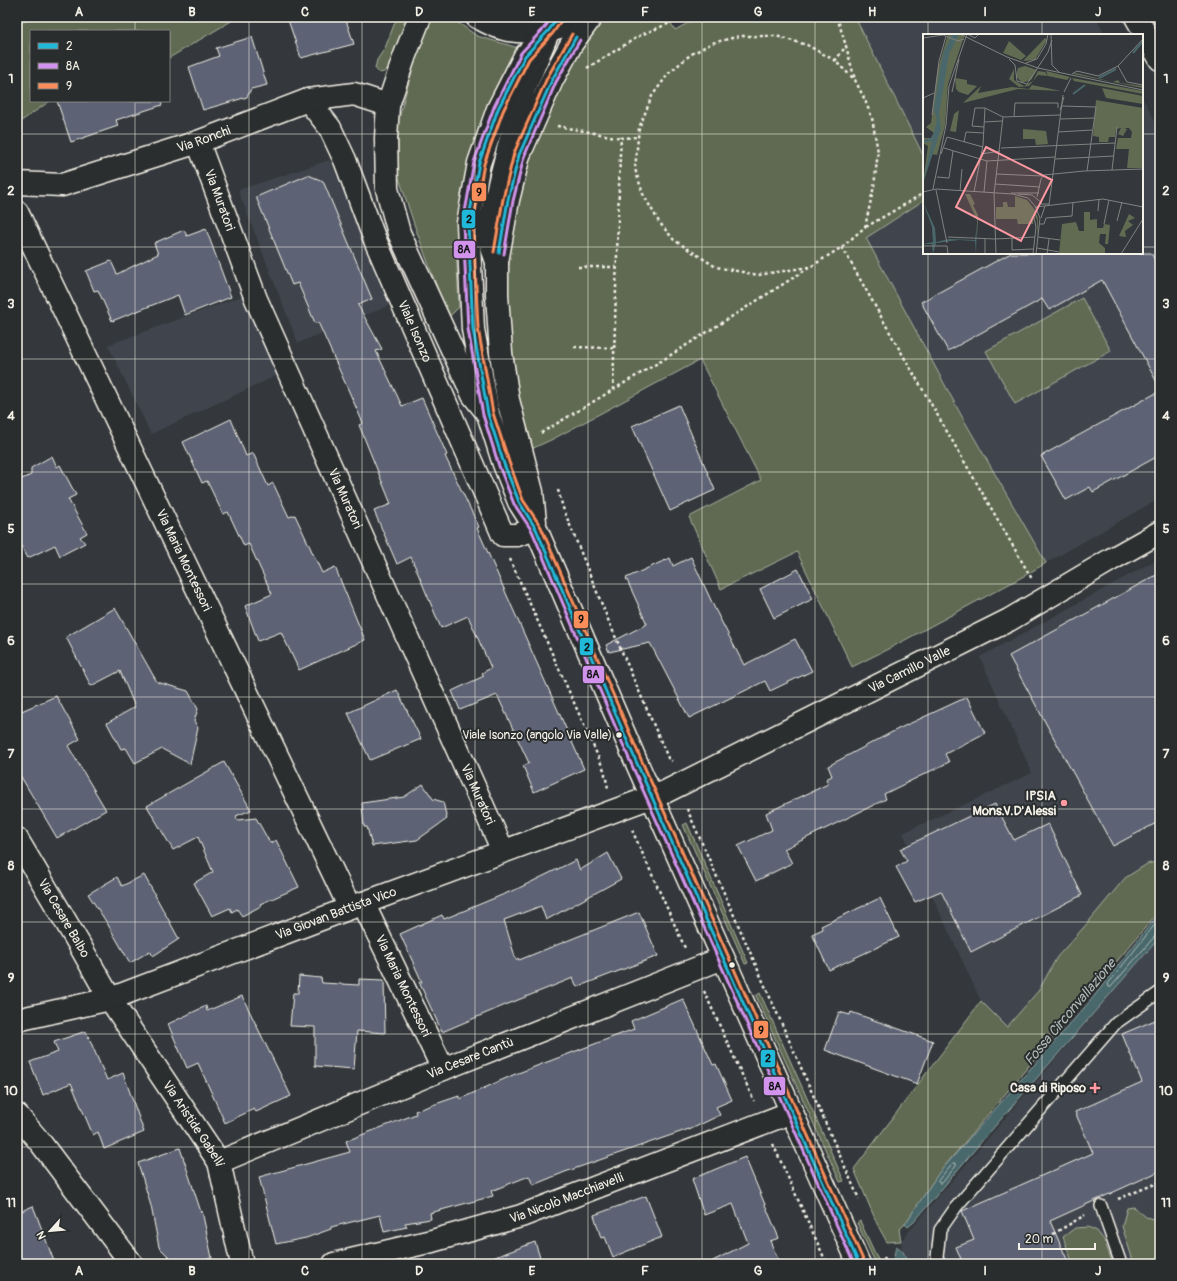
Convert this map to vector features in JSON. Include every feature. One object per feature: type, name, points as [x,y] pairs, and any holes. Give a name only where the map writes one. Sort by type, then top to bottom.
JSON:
[{"type":"street","name":"Viale Isonzo","points":[[420,17],[388,105],[386,138],[387,189],[399,233],[473,395],[488,414]]},
{"type":"street","name":"Viale Isonzo","points":[[477,17],[485,22],[508,30],[525,32],[550,21],[567,24],[573,17]]},
{"type":"street","name":"Viale Isonzo","points":[[536,529],[532,492],[508,400],[502,360],[497,295],[497,262],[508,200],[519,155],[552,80],[572,42],[590,17]]},
{"type":"street","points":[[1136,17],[1160,59]]},
{"type":"street","name":"Viale Isonzo","points":[[497,262],[487,233],[524,90],[550,21]]},
{"type":"street","name":"Viale Isonzo","points":[[550,21],[525,56],[498,109],[479,164],[468,223],[473,329],[488,414],[504,464],[519,502],[536,529],[723,958],[859,1264]]},
{"type":"street","name":"Via Ronchi","points":[[17,182],[62,185],[198,142],[308,100],[354,94],[388,105]]},
{"type":"street","name":"Viale Isonzo","points":[[308,100],[330,128],[345,160],[375,240],[502,536]]},
{"type":"street","name":"Via Muratori","points":[[198,142],[256,299],[503,851]]},
{"type":"street","name":"Via Maria Montessori","points":[[17,212],[357,905],[443,1069]]},
{"type":"street","points":[[502,536],[517,535],[536,529]]},
{"type":"street","name":"Via Camillo Valle","points":[[652,796],[687,781],[1009,620],[1160,532]]},
{"type":"street","name":"Via Giovan Battista Vico","points":[[17,1020],[110,999],[357,905],[652,796]]},
{"type":"street","name":"Via Cesare Balbo","points":[[17,839],[110,999]]},
{"type":"street","name":"Via Cesare Cantù","points":[[219,1162],[443,1069],[723,958]]},
{"type":"street","name":"Via Aristide Gabelli","points":[[110,999],[219,1162],[242,1264]]},
{"type":"street","name":"Via Nicolò Macchiavelli","points":[[334,1264],[432,1241],[521,1216],[792,1112]]},
{"type":"street","points":[[17,1115],[40,1142],[132,1264]]},
{"type":"lane","points":[[939,1264],[936,1257],[940,1230],[956,1207],[1116,1023],[1160,992]]},
{"type":"lane","points":[[1101,1206],[1121,1264]]},
{"type":"path","points":[[583,70],[641,35],[670,23],[680,17]]},
{"type":"path","points":[[837,17],[855,80],[872,118],[878,152],[874,186],[865,227]]},
{"type":"path","points":[[811,266],[758,275],[716,268],[674,240],[659,222],[643,194],[635,169],[639,128],[652,96],[669,73],[690,55],[712,43],[740,36],[776,36],[808,45],[835,61],[855,80]]},
{"type":"path","points":[[835,61],[846,46]]},
{"type":"path","points":[[550,125],[621,138],[638,137]]},
{"type":"path","points":[[613,391],[621,138]]},
{"type":"path","points":[[542,433],[613,391],[842,247],[865,227],[923,194]]},
{"type":"path","points":[[842,247],[1024,567],[1036,584]]},
{"type":"path","points":[[578,267],[616,267]]},
{"type":"path","points":[[574,348],[614,348]]},
{"type":"path","points":[[539,426],[543,438]]},
{"type":"path","points":[[557,486],[563,508],[609,622],[668,758],[681,770],[693,796],[686,809],[859,1199]]},
{"type":"path","points":[[502,536],[504,548],[604,770],[607,786],[618,808],[630,825],[827,1264]]},
{"type":"path","points":[[884,1257],[887,1264]]},
{"type":"shaded area","points":[[855,17],[1096,17],[1104,34],[923,34],[923,155]]},
{"type":"shaded area","points":[[1143,99],[1160,130],[1160,498],[1046,563],[960,413],[866,238],[923,201],[923,254],[1143,254]]},
{"type":"shaded area","points":[[330,160],[390,305],[298,343],[238,190]]},
{"type":"shaded area","points":[[245,295],[280,374],[151,434],[108,345]]},
{"type":"shaded area","name":"IPSIA Mons.V.D'Alessi","points":[[1160,558],[1160,862],[1127,883],[1007,1028],[981,1001],[903,833],[1032,773],[980,657]]},
{"type":"shaded area","name":"Casa di Riposo","points":[[1160,936],[1160,1264],[908,1264],[902,1250],[901,1241]]},
{"type":"green space","points":[[39,17],[238,17],[170,57],[170,30],[30,30],[30,102],[49,102],[17,124],[17,24]]},
{"type":"green space","points":[[397,17],[410,17],[390,66],[384,72],[379,73],[375,68],[377,60],[385,48]]},
{"type":"green space","points":[[433,17],[450,17],[477,36],[522,49],[464,206],[456,245],[459,307],[448,318],[398,175],[398,122],[420,40]]},
{"type":"green space","points":[[599,17],[667,17],[675,30],[699,17],[855,17],[923,155],[923,201],[866,238],[960,413],[1046,563],[892,647],[852,667],[797,552],[721,589],[689,517],[761,480],[700,360],[553,439],[529,450],[511,380],[505,278],[520,174],[544,111]]},
{"type":"green space","points":[[1082,298],[1111,351],[1015,404],[986,351]]},
{"type":"green space","points":[[687,823],[748,963],[745,964],[683,825]]},
{"type":"green space","points":[[1160,861],[1160,910],[938,1174],[905,1224],[899,1230],[901,1241],[887,1242],[878,1226],[854,1169],[981,1001],[1007,1027],[1039,990],[1057,957],[1125,878],[1147,864]]},
{"type":"green space","points":[[760,993],[844,1181],[840,1182],[756,996]]},
{"type":"green space","points":[[1134,1207],[1146,1217],[1153,1219],[1160,1216],[1160,1264],[1134,1264],[1122,1226],[1127,1208]]},
{"type":"green space","points":[[860,1221],[880,1264],[876,1264],[857,1223]]},
{"type":"green space","points":[[1088,1227],[1097,1231],[1104,1240],[1113,1264],[1073,1264],[1063,1237],[1075,1228]]},
{"type":"water","points":[[1160,912],[1160,937],[982,1141],[914,1222],[908,1227],[905,1224],[938,1174],[1091,1000]]},
{"type":"water","points":[[896,1246],[902,1250],[909,1264],[895,1264],[893,1261]]},
{"type":"building","points":[[287,17],[345,17],[354,44],[301,58]]},
{"type":"building","points":[[252,37],[267,85],[251,89],[247,97],[203,110],[189,67],[219,56],[216,48]]},
{"type":"building","points":[[57,102],[161,102],[162,105],[116,120],[118,126],[71,142]]},
{"type":"building","points":[[308,175],[323,181],[372,299],[358,305],[382,349],[376,351],[402,406],[422,398],[447,455],[445,456],[479,527],[477,528],[584,769],[534,792],[523,766],[529,763],[497,695],[460,710],[452,691],[484,676],[482,673],[491,668],[468,616],[441,628],[411,557],[397,564],[374,511],[391,504],[359,425],[363,423],[318,322],[315,323],[298,283],[292,285],[256,197]]},
{"type":"building","points":[[206,229],[231,297],[185,315],[178,295],[112,321],[98,290],[94,291],[86,271],[111,261],[117,274],[158,254],[154,243],[184,230],[187,236]]},
{"type":"building","points":[[1151,253],[1160,269],[1160,388],[1102,280],[1049,310],[1042,299],[948,351],[921,302],[1009,254]]},
{"type":"building","points":[[1160,391],[1160,455],[1093,492],[1090,487],[1066,500],[1041,456]]},
{"type":"building","points":[[679,405],[715,490],[670,511],[632,426]]},
{"type":"building","points":[[231,419],[246,456],[253,453],[268,486],[273,483],[289,517],[295,515],[322,573],[335,567],[365,640],[299,670],[281,632],[258,641],[245,606],[272,594],[249,544],[244,546],[228,512],[223,514],[207,481],[202,483],[183,442]]},
{"type":"building","points":[[52,456],[57,467],[60,465],[76,495],[68,499],[87,533],[80,537],[85,543],[60,556],[55,545],[28,558],[17,539],[17,481],[31,475],[31,468]]},
{"type":"building","points":[[691,557],[715,609],[744,665],[795,639],[812,671],[770,691],[765,681],[689,718],[650,643],[609,652],[606,645],[647,624],[626,578],[670,558],[673,566]]},
{"type":"building","points":[[798,569],[813,599],[774,618],[760,589]]},
{"type":"building","points":[[1160,573],[1160,821],[1113,846],[1009,656]]},
{"type":"building","points":[[115,608],[157,682],[188,691],[198,709],[194,721],[198,728],[190,764],[162,749],[135,763],[126,748],[121,749],[107,723],[135,707],[120,671],[91,686],[66,637]]},
{"type":"building","points":[[397,690],[421,739],[370,760],[348,713]]},
{"type":"building","points":[[56,696],[80,739],[68,746],[106,810],[57,838],[17,770],[17,713]]},
{"type":"building","points":[[967,697],[985,733],[945,754],[949,762],[884,794],[886,799],[784,849],[792,863],[756,881],[738,846],[772,830],[766,813],[828,784],[826,779],[832,776],[828,766],[898,729]]},
{"type":"building","points":[[224,762],[251,810],[236,816],[237,820],[256,818],[270,843],[276,840],[299,887],[260,904],[261,906],[242,916],[237,909],[232,912],[230,908],[212,916],[194,883],[213,872],[198,837],[173,850],[147,806]]},
{"type":"building","points":[[423,784],[433,799],[443,802],[447,819],[417,840],[372,846],[367,827],[364,827],[362,803],[404,797]]},
{"type":"building","points":[[995,804],[1014,840],[1048,824],[1082,895],[971,952],[941,891],[915,902],[896,867],[907,861],[900,849]]},
{"type":"building","points":[[608,853],[621,879],[546,920],[541,906],[504,920],[516,960],[639,912],[658,956],[577,987],[573,978],[442,1032],[419,982],[422,982],[400,934],[442,915],[444,919],[519,888],[576,860],[580,870]]},
{"type":"building","points":[[144,875],[179,939],[153,956],[150,951],[130,963],[88,894],[117,877],[122,886]]},
{"type":"building","points":[[880,898],[899,937],[829,970],[812,934],[823,929],[821,926]]},
{"type":"building","points":[[299,976],[321,978],[322,983],[359,985],[359,979],[384,980],[385,1033],[357,1031],[354,1069],[315,1066],[315,1027],[290,1026],[293,993],[298,993]]},
{"type":"building","points":[[242,996],[291,1096],[256,1112],[254,1109],[225,1123],[198,1063],[187,1068],[168,1024],[206,1006],[207,1011]]},
{"type":"building","points":[[683,999],[713,1065],[716,1064],[732,1100],[716,1107],[720,1115],[689,1130],[565,1172],[533,1185],[529,1176],[491,1191],[493,1196],[430,1213],[431,1219],[405,1223],[407,1227],[384,1232],[380,1215],[331,1227],[331,1229],[306,1238],[276,1244],[259,1177],[350,1152],[346,1141],[416,1114],[415,1111],[459,1096],[460,1099],[513,1075],[634,1029],[631,1021]]},
{"type":"building","points":[[839,1012],[850,1015],[851,1012],[933,1041],[917,1084],[825,1050]]},
{"type":"building","points":[[1160,1018],[1160,1171],[1050,1221],[1069,1264],[963,1264],[956,1247],[974,1240],[962,1211],[1093,1153],[1075,1112],[1142,1082],[1122,1034]]},
{"type":"building","points":[[86,1031],[107,1080],[123,1073],[144,1132],[104,1149],[98,1132],[93,1135],[71,1083],[43,1095],[30,1062],[58,1052],[54,1042]]},
{"type":"building","points":[[180,1148],[201,1212],[202,1211],[212,1258],[189,1264],[176,1264],[159,1247],[151,1206],[138,1163]]},
{"type":"building","points":[[745,1157],[779,1238],[770,1241],[780,1264],[707,1264],[748,1243],[733,1204],[704,1215],[692,1179]]},
{"type":"building","points":[[646,1196],[662,1237],[613,1257],[605,1237],[601,1238],[594,1215]]},
{"type":"building","points":[[33,1206],[55,1264],[17,1264],[17,1213]]},
{"type":"building","points":[[535,1242],[542,1264],[482,1264],[482,1262]]},
{"type":"transit line","name":"8A","points":[[552,17],[545,27],[521,53],[494,107],[474,162],[463,223],[468,329],[483,415],[499,466],[514,504],[532,531],[630,761],[854,1264]]},
{"type":"transit line","name":"2","points":[[558,17],[549,30],[525,56],[498,109],[479,163],[468,223],[473,329],[488,414],[504,464],[519,502],[536,529],[635,759],[859,1264]]},
{"type":"transit line","name":"9","points":[[562,20],[553,33],[529,59],[503,111],[484,164],[473,223],[478,328],[493,413],[523,500],[541,527],[640,757],[864,1262]]},
{"type":"transit line","name":"9","points":[[494,252],[503,199],[514,153],[547,78],[572,34]]},
{"type":"transit line","name":"2","points":[[499,253],[508,200],[519,155],[552,80],[576,37]]},
{"type":"transit line","name":"8A","points":[[504,254],[513,201],[524,157],[556,82],[580,40]]},
{"type":"place","name":"Viale Isonzo (angolo Via Valle)","points":[[619,735]]},
{"type":"place","name":"IPSIA Mons.V.D'Alessi","points":[[1064,803]]},
{"type":"place","name":"Casa di Riposo","points":[[1095,1088]]},
{"type":"water label","name":"Fossa Circonvallazione","points":[[1070,1012]]}]
